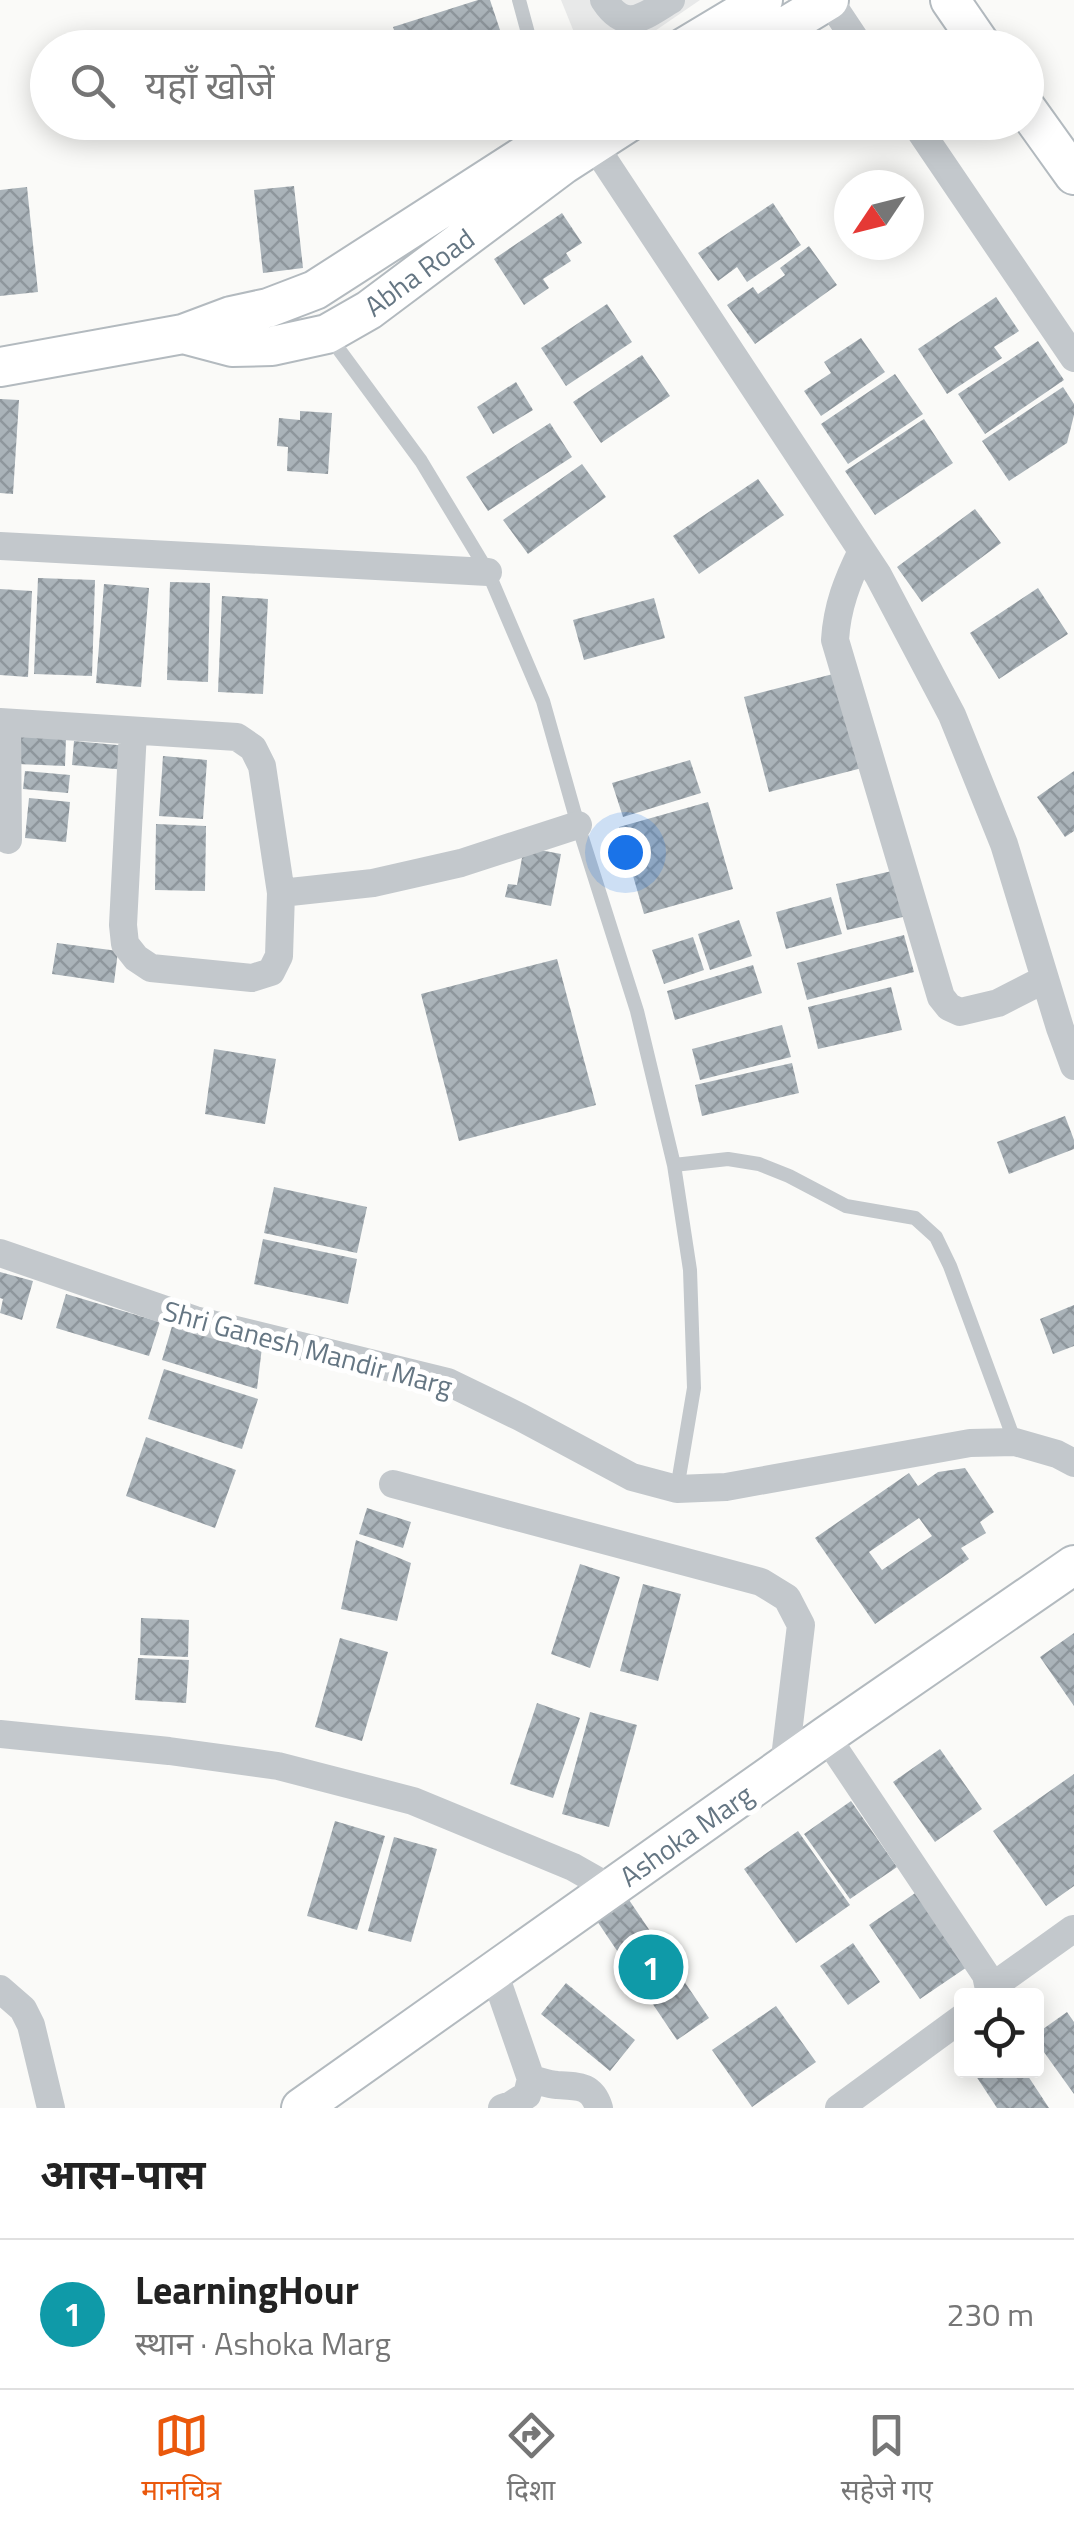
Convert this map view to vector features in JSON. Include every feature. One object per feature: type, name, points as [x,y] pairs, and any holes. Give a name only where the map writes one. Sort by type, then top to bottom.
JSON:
[{"type":"street","points":[[604,0],[612,12],[626,20],[638,20],[662,5],[670,30]]},
{"type":"street","points":[[713,30],[763,0]]},
{"type":"street","points":[[780,30],[829,0],[850,30]]},
{"type":"street","points":[[950,0],[971,30]]},
{"type":"street","points":[[1044,133],[1074,175]]},
{"type":"street","name":"Abha Road","points":[[0,367],[183,334],[315,290],[566,140]]},
{"type":"street","name":"Abha Road","points":[[183,334],[232,347],[272,346],[327,334],[369,310],[567,140]]},
{"type":"street","points":[[570,140],[878,575],[952,716],[1004,844],[1074,1066]]},
{"type":"street","points":[[926,140],[1074,358]]},
{"type":"street","points":[[0,546],[488,572]]},
{"type":"street","points":[[862,552],[837,611],[834,640],[941,997],[960,1012],[998,1002],[1045,979]]},
{"type":"street","points":[[8,840],[4,722],[133,730],[236,737],[253,748],[262,766],[281,893],[279,956],[271,972],[252,978],[151,968],[125,944],[133,730]]},
{"type":"street","points":[[281,893],[374,883],[443,867],[578,825]]},
{"type":"street","name":"Shri Ganesh Mandir Marg","points":[[0,1253],[195,1320],[448,1382],[632,1477],[677,1489],[726,1487],[970,1443],[1015,1442],[1074,1463]]},
{"type":"street","points":[[393,1484],[761,1582],[787,1598],[800,1624],[784,1766]]},
{"type":"street","name":"Ashoka Marg","points":[[301,2108],[1074,1565]]},
{"type":"street","points":[[0,1734],[169,1750],[278,1766],[413,1801],[573,1866],[610,1888]]},
{"type":"street","points":[[826,1736],[986,1975],[988,1988]]},
{"type":"street","points":[[994,1988],[1074,1930]]},
{"type":"street","points":[[494,1972],[530,2078],[526,2095],[502,2108]]},
{"type":"street","points":[[0,1989],[23,2009],[31,2025],[51,2108]]},
{"type":"street","points":[[839,2108],[954,2024]]},
{"type":"street","points":[[530,2078],[550,2085],[582,2086],[595,2095],[599,2108]]},
{"type":"lane","points":[[519,0],[527,30]]},
{"type":"lane","points":[[327,334],[421,461],[488,572],[542,701],[637,1011],[674,1165],[690,1270],[694,1388],[677,1489]]},
{"type":"lane","points":[[674,1165],[728,1159],[759,1164],[846,1206],[915,1218],[936,1238],[950,1266],[1015,1442]]},
{"type":"shaded area","points":[[561,0],[700,0],[656,30],[573,30]]},
{"type":"building","points":[[478,0],[490,0],[500,30],[394,30],[393,27]]},
{"type":"building","points":[[294,186],[303,268],[263,273],[254,190]]},
{"type":"building","points":[[27,187],[38,292],[0,296],[0,190]]},
{"type":"building","points":[[773,203],[801,245],[747,282],[737,267],[718,281],[698,253]]},
{"type":"building","points":[[562,213],[582,243],[566,253],[571,261],[543,279],[549,288],[524,305],[494,259]]},
{"type":"building","points":[[809,246],[837,285],[755,344],[727,305],[753,287],[758,294],[785,275],[780,268]]},
{"type":"building","points":[[996,297],[1019,331],[994,347],[1002,358],[947,394],[918,349]]},
{"type":"building","points":[[607,304],[632,342],[566,386],[541,348]]},
{"type":"building","points":[[861,338],[885,372],[821,416],[804,391],[831,373],[824,362]]},
{"type":"building","points":[[1038,341],[1064,380],[985,434],[958,394]]},
{"type":"building","points":[[642,355],[670,396],[601,443],[573,402]]},
{"type":"building","points":[[895,374],[923,414],[848,464],[821,424]]},
{"type":"building","points":[[516,382],[533,410],[493,434],[477,407]]},
{"type":"building","points":[[1063,387],[1074,404],[1067,443],[1009,481],[982,441]]},
{"type":"building","points":[[0,399],[19,400],[13,494],[0,493]]},
{"type":"building","points":[[300,411],[332,413],[328,474],[287,471],[288,447],[277,446],[279,418],[300,420]]},
{"type":"building","points":[[924,419],[953,463],[875,515],[845,471]]},
{"type":"building","points":[[550,423],[572,457],[488,511],[466,477]]},
{"type":"building","points":[[582,464],[606,497],[528,554],[503,520]]},
{"type":"building","points":[[758,479],[784,515],[699,574],[673,536]]},
{"type":"building","points":[[975,509],[1001,543],[922,602],[897,567]]},
{"type":"building","points":[[38,578],[95,580],[92,676],[34,674]]},
{"type":"building","points":[[170,582],[210,583],[208,682],[167,680]]},
{"type":"building","points":[[104,584],[149,588],[141,687],[96,683]]},
{"type":"building","points":[[1038,588],[1068,634],[999,679],[970,633]]},
{"type":"building","points":[[0,589],[32,591],[28,677],[0,675]]},
{"type":"building","points":[[222,596],[268,599],[263,694],[218,692]]},
{"type":"building","points":[[654,598],[665,638],[584,660],[573,620]]},
{"type":"building","points":[[837,673],[862,768],[769,792],[744,697]]},
{"type":"building","points":[[18,736],[66,738],[65,766],[17,764]]},
{"type":"building","points":[[74,741],[128,746],[126,770],[72,765]]},
{"type":"building","points":[[163,756],[207,760],[203,819],[159,816]]},
{"type":"building","points":[[690,760],[701,793],[623,817],[612,783]]},
{"type":"building","points":[[25,771],[70,775],[68,793],[23,789]]},
{"type":"building","points":[[1074,771],[1074,831],[1065,837],[1037,797]]},
{"type":"building","points":[[29,798],[70,802],[66,842],[25,838]]},
{"type":"building","points":[[708,802],[733,889],[644,914],[619,827]]},
{"type":"building","points":[[156,824],[206,826],[205,891],[155,890]]},
{"type":"building","points":[[524,847],[561,854],[551,906],[505,897],[508,884],[517,885]]},
{"type":"building","points":[[896,870],[907,916],[847,930],[836,884]]},
{"type":"building","points":[[831,897],[842,934],[786,949],[776,912]]},
{"type":"building","points":[[739,920],[752,956],[710,970],[698,934]]},
{"type":"building","points":[[904,935],[914,972],[807,1000],[797,963]]},
{"type":"building","points":[[693,937],[704,970],[664,984],[652,950]]},
{"type":"building","points":[[57,943],[118,951],[114,983],[52,974]]},
{"type":"building","points":[[557,959],[596,1105],[459,1141],[421,994]]},
{"type":"building","points":[[753,965],[762,993],[675,1020],[667,991]]},
{"type":"building","points":[[891,987],[902,1030],[818,1049],[808,1007]]},
{"type":"building","points":[[782,1025],[791,1057],[700,1080],[692,1049]]},
{"type":"building","points":[[214,1049],[276,1059],[265,1124],[205,1114]]},
{"type":"building","points":[[792,1063],[799,1093],[702,1116],[695,1085]]},
{"type":"building","points":[[1065,1116],[1074,1149],[1009,1174],[997,1142]]},
{"type":"building","points":[[274,1187],[367,1207],[357,1253],[264,1233]]},
{"type":"building","points":[[263,1239],[357,1259],[348,1304],[254,1284]]},
{"type":"building","points":[[0,1272],[33,1281],[22,1320],[0,1313]]},
{"type":"building","points":[[66,1294],[160,1322],[149,1356],[56,1328]]},
{"type":"building","points":[[1074,1305],[1074,1346],[1053,1354],[1040,1319]]},
{"type":"building","points":[[173,1323],[262,1347],[257,1389],[162,1360]]},
{"type":"building","points":[[164,1369],[258,1399],[242,1449],[148,1419]]},
{"type":"building","points":[[146,1437],[236,1470],[215,1528],[126,1496]]},
{"type":"building","points":[[965,1468],[994,1512],[980,1522],[986,1533],[961,1548],[969,1559],[875,1624],[815,1538],[909,1473],[918,1486],[938,1472]],"holes":[[[919,1518],[932,1536],[882,1570],[869,1552]]]},
{"type":"building","points":[[367,1508],[411,1522],[403,1548],[359,1534]]},
{"type":"building","points":[[356,1540],[411,1563],[397,1621],[341,1609]]},
{"type":"building","points":[[580,1564],[620,1577],[590,1668],[551,1654]]},
{"type":"building","points":[[643,1584],[681,1594],[658,1681],[620,1671]]},
{"type":"building","points":[[141,1618],[189,1620],[188,1657],[140,1655]]},
{"type":"building","points":[[1074,1633],[1074,1706],[1040,1657]]},
{"type":"building","points":[[340,1638],[388,1652],[362,1741],[315,1727]]},
{"type":"building","points":[[138,1658],[189,1660],[186,1703],[135,1700]]},
{"type":"building","points":[[537,1703],[580,1718],[553,1798],[510,1784]]},
{"type":"building","points":[[590,1712],[637,1725],[609,1827],[562,1814]]},
{"type":"building","points":[[940,1749],[982,1809],[935,1842],[893,1782]]},
{"type":"building","points":[[1074,1774],[1074,1886],[1046,1906],[993,1831]]},
{"type":"building","points":[[851,1801],[897,1867],[850,1899],[804,1834]]},
{"type":"building","points":[[335,1821],[385,1836],[357,1930],[307,1916]]},
{"type":"building","points":[[798,1831],[850,1905],[796,1943],[744,1869]]},
{"type":"building","points":[[394,1837],[437,1849],[411,1942],[368,1931]]},
{"type":"building","points":[[921,1889],[973,1963],[920,1999],[869,1925]]},
{"type":"building","points":[[625,1894],[709,2018],[677,2040],[593,1915]]},
{"type":"building","points":[[853,1943],[880,1982],[848,2005],[820,1966]]},
{"type":"building","points":[[566,1983],[635,2040],[610,2071],[541,2014]]},
{"type":"building","points":[[776,2006],[816,2062],[752,2107],[712,2050]]},
{"type":"building","points":[[1067,2012],[1074,2022],[1074,2094],[1044,2052],[1044,2028]]},
{"type":"building","points":[[977,2078],[1029,2078],[1049,2108],[997,2108]]},
{"type":"place","name":"LearningHour","points":[[651,1967]]}]
